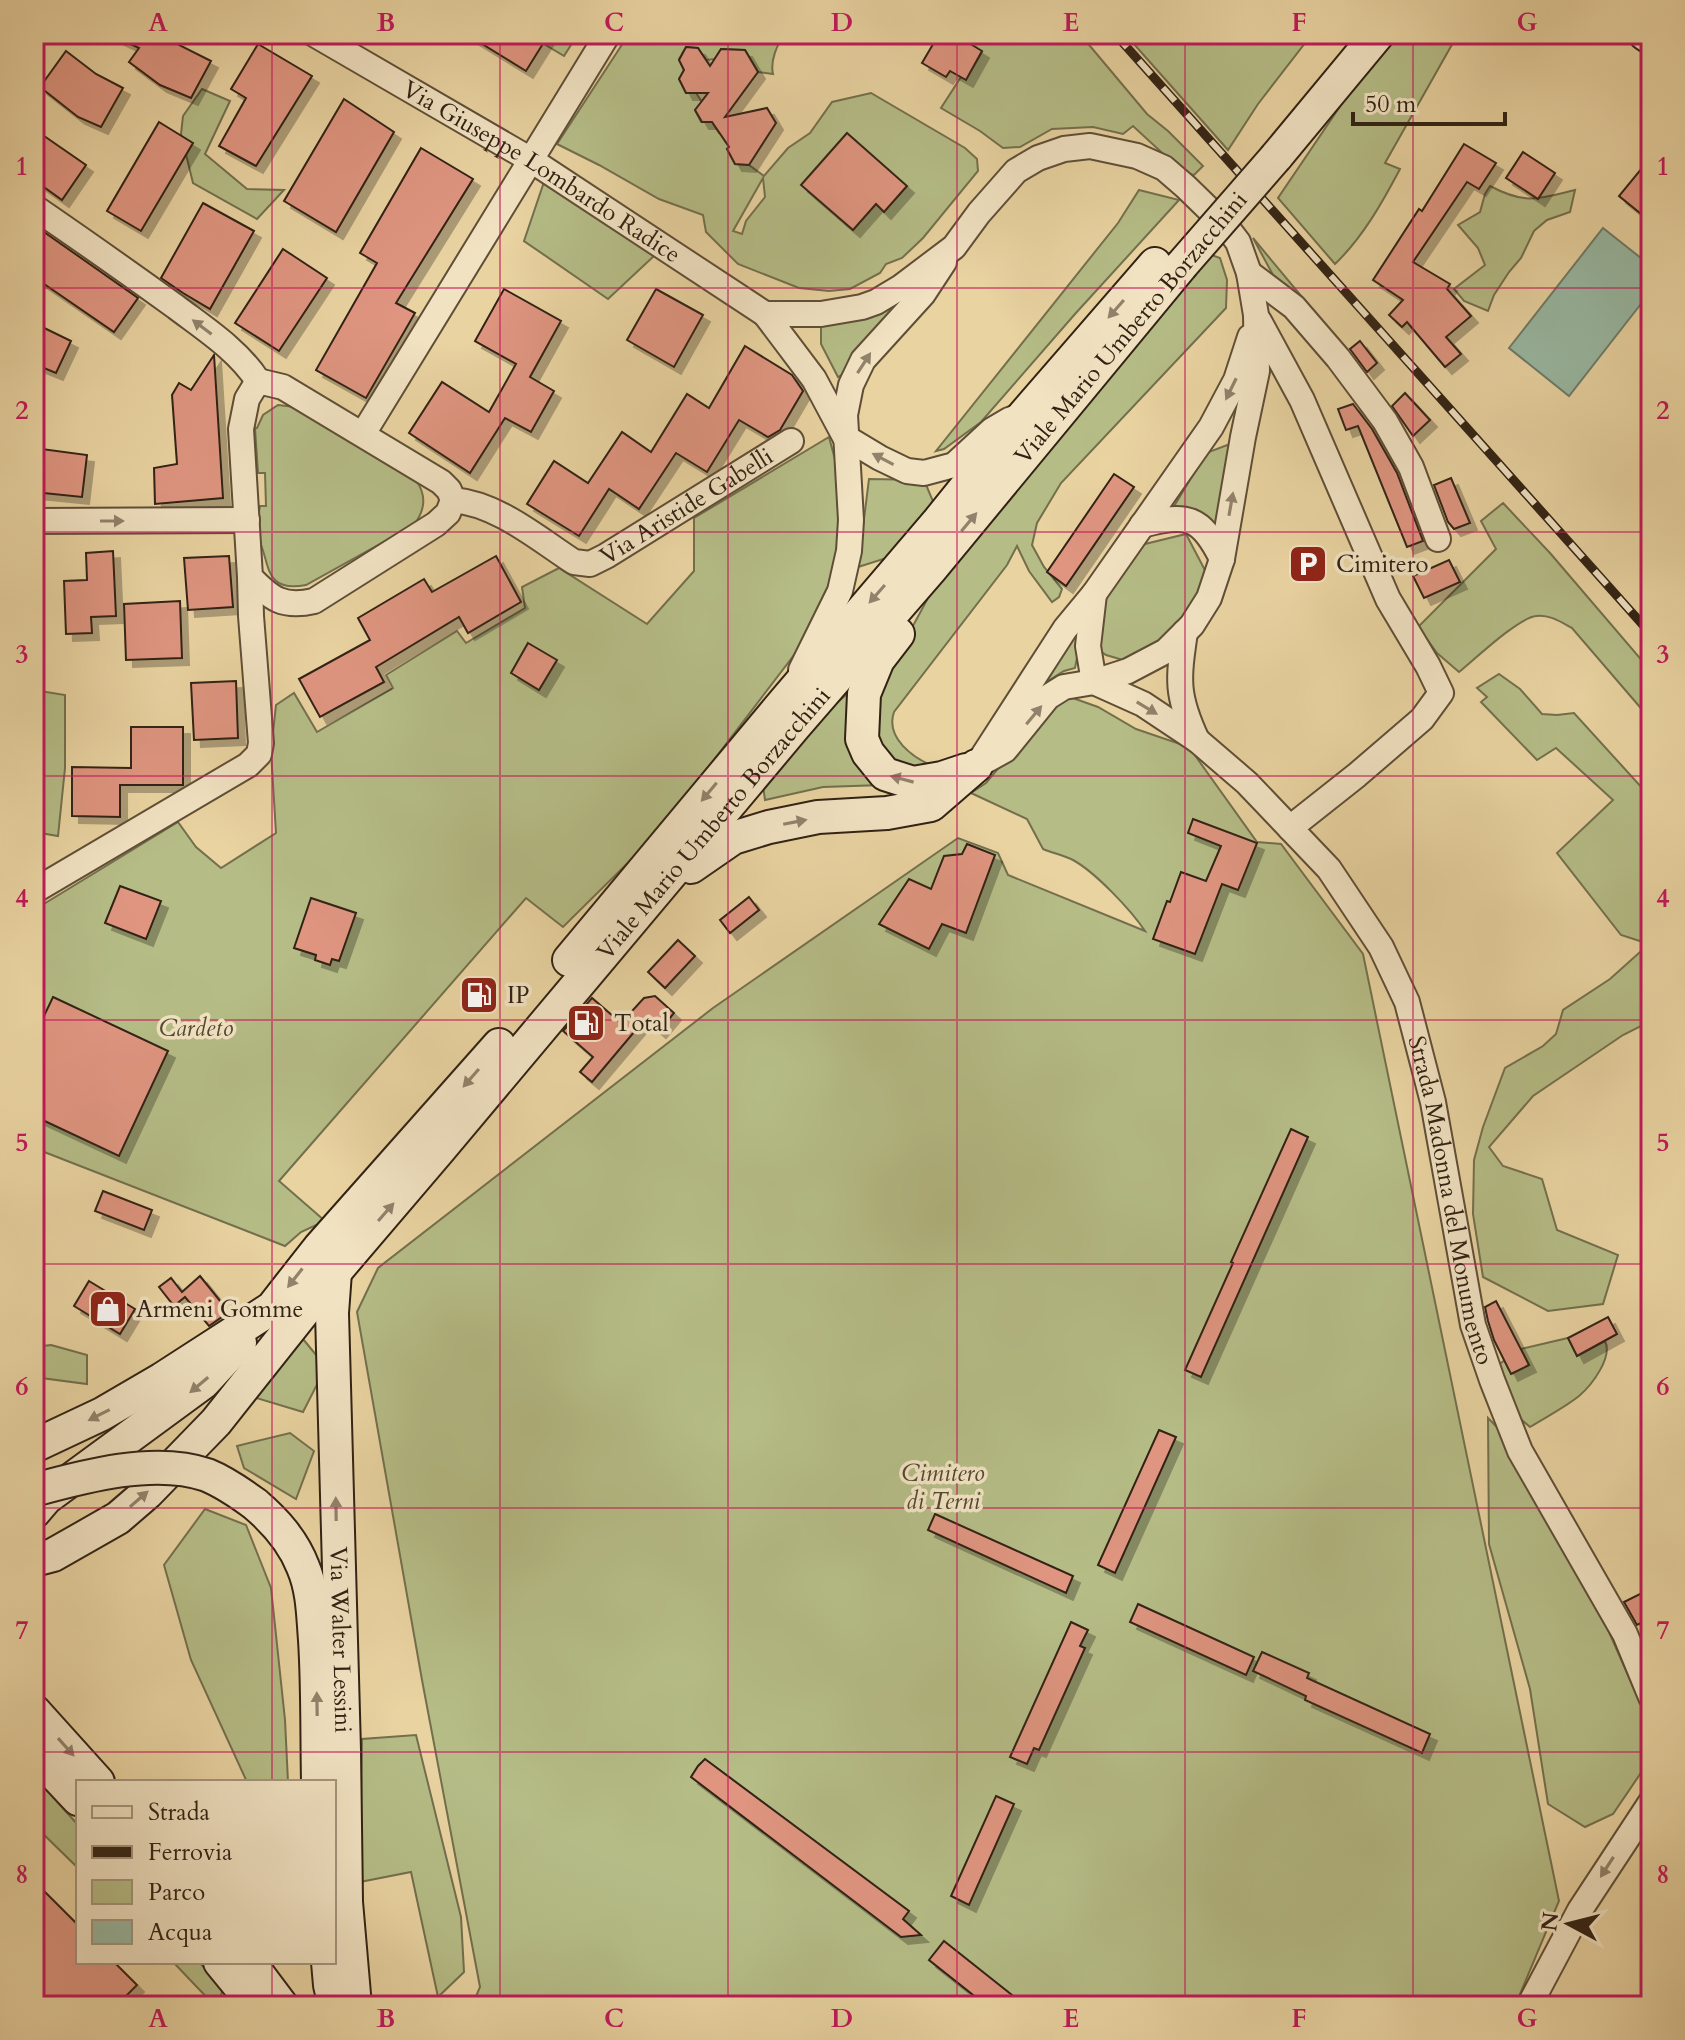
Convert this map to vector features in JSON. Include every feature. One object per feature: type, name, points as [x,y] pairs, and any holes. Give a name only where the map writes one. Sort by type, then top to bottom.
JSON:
[{"type":"main road","points":[[1645,34],[1651,38]]},
{"type":"main road","name":"Viale Mario Umberto Borzacchini","points":[[34,1446],[102,1414],[272,1308],[319,1248],[493,1052],[1024,415],[1174,258],[1364,39]]},
{"type":"main road","name":"Viale Mario Umberto Borzacchini","points":[[34,1560],[53,1555],[118,1518],[147,1493],[216,1422],[335,1272],[930,570],[1174,258]]},
{"type":"main road","points":[[930,570],[921,605],[878,660],[864,694],[862,739],[868,753],[885,774],[913,783],[942,778],[976,766]]},
{"type":"main road","points":[[653,894],[733,838],[818,817],[887,813],[931,805],[976,766]]},
{"type":"main road","name":"Via Walter Lessini","points":[[335,1272],[332,1313],[346,1902],[355,2006]]},
{"type":"main road","points":[[34,1512],[46,1498],[204,1382],[272,1308]]},
{"type":"main road","name":"Via Walter Lessini","points":[[34,1490],[80,1477],[156,1467],[187,1470],[226,1484],[275,1522],[304,1568],[312,1600],[317,1663],[318,1780]]},
{"type":"main road","points":[[34,1711],[96,1780]]},
{"type":"main road","points":[[34,1752],[76,1797]]},
{"type":"main road","points":[[222,1964],[256,2006]]},
{"type":"main road","points":[[250,1964],[282,2006]]},
{"type":"main road","points":[[328,1964],[335,2006]]},
{"type":"street","name":"Via Giuseppe Lombardo Radice","points":[[314,34],[531,160],[765,314],[814,379],[845,437]]},
{"type":"street","points":[[363,434],[608,34]]},
{"type":"street","name":"Via Giuseppe Lombardo Radice","points":[[785,701],[840,591],[849,551],[851,520],[845,415],[851,385],[863,360],[923,294],[979,213],[1016,171],[1038,158],[1064,149],[1090,146],[1137,156],[1164,168],[1238,242],[1249,273],[1256,315]]},
{"type":"street","points":[[34,207],[210,333],[249,367],[258,381],[283,387],[441,482],[449,490],[453,500],[448,513],[436,524],[314,601],[296,605],[262,625],[253,638]]},
{"type":"street","name":"Via Giuseppe Lombardo Radice","points":[[765,314],[821,314],[862,307],[901,287],[954,247]]},
{"type":"street","name":"Via Giuseppe Lombardo Radice","points":[[1249,273],[1294,307],[1338,358],[1385,421],[1411,467],[1438,539]]},
{"type":"street","points":[[976,766],[1065,629],[1094,594],[1211,427],[1236,380],[1256,315]]},
{"type":"street","points":[[976,766],[1005,750],[1048,697],[1064,687],[1094,682],[1128,671],[1166,651],[1192,625],[1209,598],[1222,559],[1257,371],[1256,315]]},
{"type":"street","points":[[1256,315],[1302,400],[1388,599],[1441,693],[1422,719],[1290,828]]},
{"type":"street","points":[[34,891],[248,765],[259,754],[261,743],[241,429],[247,399],[258,381]]},
{"type":"street","points":[[845,437],[907,471],[924,473],[954,465],[992,430],[1024,415]]},
{"type":"street","name":"Via Aristide Gabelli","points":[[453,500],[469,501],[492,509],[574,562],[590,564],[791,441]]},
{"type":"street","points":[[1142,525],[1166,519],[1188,520],[1202,527],[1222,559]]},
{"type":"street","points":[[34,521],[247,520]]},
{"type":"street","points":[[250,577],[281,602],[296,605]]},
{"type":"street","points":[[1094,594],[1088,646],[1094,682]]},
{"type":"street","name":"Strada Madonna del Monumento","points":[[1185,632],[1179,687],[1184,714],[1197,740]]},
{"type":"street","name":"Strada Madonna del Monumento","points":[[1094,682],[1143,704],[1197,740],[1247,783],[1329,869],[1381,947],[1407,1002],[1433,1102],[1473,1325],[1492,1380],[1520,1451],[1625,1634],[1651,1697]]},
{"type":"street","points":[[1529,2006],[1580,1910],[1651,1802]]},
{"type":"green space","points":[[551,34],[578,34],[564,56],[544,44]]},
{"type":"green space","points":[[629,34],[785,34],[775,53],[773,74],[758,72],[745,50],[721,49],[715,59],[706,60],[698,48],[686,47],[679,59],[684,70],[679,79],[686,93],[696,93],[702,102],[695,110],[701,122],[712,122],[719,133],[730,134],[734,142],[727,149],[735,164],[749,165],[764,176],[788,148],[810,133],[832,102],[871,93],[965,148],[977,159],[978,171],[923,238],[902,258],[886,264],[880,273],[850,289],[829,291],[799,288],[738,264],[706,232],[703,215],[659,199],[557,144]],"holes":[[[763,178],[765,197],[746,221],[742,234],[733,231]]]},
{"type":"green space","points":[[967,34],[1080,34],[1147,114],[1203,166],[1194,175],[1184,173],[1133,126],[1123,134],[1093,127],[1052,129],[1020,147],[1003,148],[941,108],[961,77],[966,79],[982,52],[964,40]]},
{"type":"green space","points":[[1125,34],[1312,34],[1258,104],[1228,150]]},
{"type":"green space","points":[[1394,34],[1465,34],[1454,41],[1385,163],[1400,169],[1386,194],[1363,231],[1335,264],[1278,198]]},
{"type":"green space","points":[[202,89],[230,101],[205,154],[247,189],[284,190],[257,219],[193,183],[181,134],[183,116]]},
{"type":"green space","points":[[545,179],[671,240],[608,299],[524,241]]},
{"type":"green space","points":[[1490,186],[1523,198],[1575,190],[1570,212],[1547,220],[1534,231],[1521,258],[1494,295],[1488,311],[1464,301],[1454,289],[1485,265],[1478,248],[1458,225],[1480,212]]},
{"type":"green space","points":[[1139,190],[1179,200],[981,422],[944,449],[936,451],[1118,223]]},
{"type":"green space","points":[[1253,238],[1307,303],[1273,275]]},
{"type":"green space","points":[[1209,254],[1220,258],[1227,280],[1226,308],[1061,483],[1037,523],[1032,545],[1044,567],[1062,589],[1059,597],[1052,602],[1029,571],[1017,546],[1007,565],[894,712],[892,721],[897,738],[910,752],[935,767],[919,771],[889,765],[873,750],[872,689],[885,661],[914,624],[948,561]]},
{"type":"green space","points":[[906,294],[859,365],[838,377],[821,344],[821,312]]},
{"type":"green space","points":[[278,405],[295,407],[416,480],[423,497],[422,508],[414,525],[306,585],[291,586],[274,579],[255,533],[260,506],[266,506],[265,473],[258,473],[255,428],[263,415]]},
{"type":"green space","name":"Cardeto","points":[[829,437],[837,467],[843,516],[832,581],[804,642],[658,833],[563,927],[526,898],[279,1181],[325,1221],[301,1232],[285,1246],[34,1148],[34,910],[178,822],[196,847],[221,868],[276,833],[271,751],[276,705],[294,693],[317,732],[393,688],[386,675],[457,631],[466,643],[525,608],[522,587],[559,568],[647,624],[694,571],[694,518]]},
{"type":"green space","points":[[1230,444],[1226,496],[1216,524],[1173,508],[1206,453]]},
{"type":"green space","points":[[869,479],[924,480],[935,506],[890,557],[858,567]]},
{"type":"green space","points":[[1503,503],[1651,671],[1651,720],[1572,628],[1555,619],[1546,616],[1528,618],[1459,672],[1437,653],[1418,627],[1496,549],[1481,521]]},
{"type":"green space","points":[[1186,534],[1207,574],[1179,632],[1133,663],[1106,655],[1093,646],[1088,608],[1141,545]]},
{"type":"green space","points":[[1079,627],[1075,668],[1040,686]]},
{"type":"green space","points":[[1499,674],[1520,689],[1542,714],[1574,713],[1643,789],[1651,784],[1651,1021],[1623,1035],[1533,1096],[1489,1147],[1503,1166],[1542,1179],[1557,1230],[1618,1255],[1603,1304],[1548,1311],[1483,1277],[1473,1214],[1474,1160],[1483,1127],[1505,1068],[1543,1046],[1556,1034],[1563,1010],[1610,979],[1649,944],[1621,935],[1557,853],[1613,800],[1556,748],[1537,760],[1481,702],[1487,697],[1477,688]]},
{"type":"green space","points":[[34,690],[65,695],[65,768],[58,836],[34,832]]},
{"type":"green space","points":[[852,690],[882,785],[823,787],[765,800],[763,786],[787,745]]},
{"type":"green space","name":"Cimitero di Terni","points":[[1070,697],[1098,707],[1136,729],[1189,747],[1257,842],[1281,844],[1363,954],[1559,1901],[1515,2006],[472,2006],[480,1987],[357,1312],[378,1268],[713,1008],[958,838],[998,853],[1008,875],[1145,931],[1122,902],[1092,873],[1073,860],[1043,849],[1027,819],[971,793],[986,783],[1047,710]]},
{"type":"green space","points":[[1568,1338],[1577,1356],[1605,1341],[1604,1363],[1579,1396],[1530,1427],[1517,1416],[1494,1368],[1505,1360],[1512,1374],[1529,1365],[1521,1349]]},
{"type":"green space","points":[[303,1339],[326,1367],[303,1412],[250,1396]]},
{"type":"green space","points":[[51,1345],[87,1355],[87,1384],[34,1377],[34,1347]]},
{"type":"green space","points":[[1488,1418],[1536,1467],[1651,1727],[1651,1758],[1613,1814],[1585,1827],[1548,1804],[1530,1689],[1489,1544]]},
{"type":"green space","points":[[290,1433],[314,1451],[296,1499],[244,1468],[237,1446]]},
{"type":"green space","points":[[205,1509],[246,1525],[271,1588],[288,1780],[246,1780],[191,1660],[164,1565]]},
{"type":"green space","points":[[416,1735],[461,1917],[464,1972],[438,1997],[411,1872],[360,1882],[362,1739]]},
{"type":"green space","points":[[34,1776],[76,1823],[76,1866],[34,1825]]},
{"type":"green space","points":[[175,1964],[201,1964],[223,1988],[218,2006]]},
{"type":"water","points":[[1603,228],[1651,266],[1651,291],[1569,396],[1509,348]]},
{"type":"building","points":[[109,34],[164,34],[211,61],[191,98],[160,85],[129,62],[139,48]]},
{"type":"building","points":[[466,34],[549,34],[526,71]]},
{"type":"building","points":[[939,34],[967,34],[964,40],[982,51],[966,80],[950,71],[946,77],[922,63]]},
{"type":"building","points":[[258,44],[312,76],[256,166],[219,146],[246,98],[231,89]]},
{"type":"building","points":[[686,47],[698,48],[710,66],[721,49],[745,50],[758,72],[725,117],[767,108],[776,123],[749,165],[735,164],[727,149],[729,147],[712,122],[702,122],[695,110],[708,93],[686,93],[679,79],[684,70],[679,60]]},
{"type":"building","points":[[66,51],[96,74],[123,88],[101,127],[78,117],[40,87]]},
{"type":"building","points":[[344,99],[394,132],[336,232],[284,201]]},
{"type":"building","points":[[159,122],[193,143],[141,231],[107,211]]},
{"type":"building","points":[[34,129],[86,165],[62,200],[34,180]]},
{"type":"building","points":[[847,133],[907,186],[884,212],[876,204],[853,230],[801,185]]},
{"type":"building","points":[[1464,144],[1496,163],[1479,189],[1467,182],[1413,262],[1450,284],[1447,289],[1471,316],[1446,337],[1461,354],[1445,367],[1407,322],[1402,327],[1389,315],[1403,300],[1373,280]]},
{"type":"building","points":[[421,148],[473,179],[396,303],[415,313],[366,398],[316,370],[377,263],[360,253]]},
{"type":"building","points":[[1523,152],[1555,173],[1538,199],[1506,178]]},
{"type":"building","points":[[1651,157],[1651,222],[1619,196]]},
{"type":"building","points":[[203,203],[254,231],[210,309],[161,278]]},
{"type":"building","points":[[34,225],[138,298],[114,332],[34,277]]},
{"type":"building","points":[[283,249],[327,278],[279,351],[235,323]]},
{"type":"building","points":[[504,289],[561,321],[530,377],[554,391],[531,432],[505,418],[470,473],[409,433],[442,382],[489,412],[516,364],[475,341]]},
{"type":"building","points":[[656,289],[703,315],[674,367],[627,340]]},
{"type":"building","points":[[34,323],[71,341],[56,373],[34,364]]},
{"type":"building","points":[[1360,341],[1377,363],[1367,372],[1350,349]]},
{"type":"building","points":[[745,346],[792,375],[803,391],[780,430],[768,437],[739,420],[707,472],[676,453],[639,509],[609,489],[579,536],[527,504],[554,461],[588,483],[622,432],[651,452],[687,394],[709,408]]},
{"type":"building","points":[[214,355],[223,498],[155,504],[154,468],[177,464],[172,395],[179,383],[191,390]]},
{"type":"building","points":[[1405,393],[1430,420],[1413,436],[1392,406]]},
{"type":"building","points":[[1353,404],[1372,429],[1397,473],[1423,541],[1407,547],[1358,426],[1346,430],[1338,409]]},
{"type":"building","points":[[34,448],[87,455],[82,497],[34,492]]},
{"type":"building","points":[[1114,474],[1134,487],[1066,586],[1047,572]]},
{"type":"building","points":[[1451,478],[1470,523],[1454,529],[1448,522],[1434,485]]},
{"type":"building","points":[[113,551],[116,616],[91,617],[92,633],[66,634],[64,581],[87,580],[86,553]]},
{"type":"building","points":[[229,556],[233,607],[188,610],[184,558]]},
{"type":"building","points":[[496,556],[521,602],[468,633],[459,617],[376,667],[384,682],[320,717],[299,679],[370,640],[358,618],[424,579],[432,592]]},
{"type":"building","points":[[1449,560],[1460,582],[1424,598],[1413,576]]},
{"type":"building","points":[[180,601],[182,658],[126,660],[124,604]]},
{"type":"building","points":[[528,643],[557,660],[539,690],[511,673]]},
{"type":"building","points":[[236,681],[238,738],[194,740],[191,683]]},
{"type":"building","points":[[131,727],[183,727],[183,785],[120,785],[120,817],[72,816],[72,767],[131,768]]},
{"type":"building","points":[[1193,819],[1257,843],[1238,890],[1222,884],[1195,954],[1153,939],[1181,872],[1206,881],[1221,846],[1188,833]]},
{"type":"building","points":[[967,844],[995,855],[966,933],[942,924],[929,949],[879,924],[909,879],[931,889],[944,856],[962,854]]},
{"type":"building","points":[[120,886],[161,901],[146,939],[105,923]]},
{"type":"building","points":[[749,897],[759,910],[730,933],[720,920]]},
{"type":"building","points":[[311,898],[356,913],[339,961],[332,959],[330,965],[315,960],[316,955],[294,948]]},
{"type":"building","points":[[678,940],[695,956],[665,988],[648,972]]},
{"type":"building","points":[[655,996],[674,1013],[659,1031],[645,1019],[592,1082],[580,1072],[593,1057],[563,1031],[592,998],[621,1023],[644,998]]},
{"type":"building","points":[[53,997],[168,1051],[119,1156],[34,1116],[34,1037]]},
{"type":"building","points":[[1291,1129],[1308,1137],[1201,1377],[1185,1370]]},
{"type":"building","points":[[103,1191],[152,1210],[144,1230],[95,1211]]},
{"type":"building","points":[[200,1276],[229,1312],[209,1326],[185,1297],[174,1306],[159,1287],[171,1278],[182,1292]]},
{"type":"building","points":[[89,1281],[135,1309],[120,1334],[74,1306]]},
{"type":"building","points":[[1496,1301],[1529,1365],[1511,1374],[1494,1340],[1485,1307]]},
{"type":"building","points":[[1608,1317],[1617,1334],[1577,1356],[1568,1338]]},
{"type":"building","points":[[1159,1430],[1176,1437],[1115,1573],[1098,1565]]},
{"type":"building","points":[[935,1514],[1073,1576],[1066,1593],[928,1530]]},
{"type":"building","points":[[1646,1591],[1651,1600],[1651,1618],[1637,1625],[1624,1602]]},
{"type":"building","points":[[1138,1604],[1254,1657],[1246,1675],[1130,1622]]},
{"type":"building","points":[[1071,1622],[1088,1630],[1080,1646],[1085,1648],[1039,1750],[1034,1748],[1027,1764],[1010,1757]]},
{"type":"building","points":[[1262,1652],[1309,1673],[1307,1678],[1430,1734],[1422,1753],[1305,1700],[1306,1696],[1253,1671]]},
{"type":"building","points":[[705,1759],[909,1911],[903,1919],[921,1935],[901,1937],[691,1777]]},
{"type":"building","points":[[996,1796],[1014,1804],[969,1905],[951,1896]]},
{"type":"building","points":[[34,1881],[76,1923],[76,1964],[116,1964],[137,1985],[116,2006],[34,2006]]},
{"type":"building","points":[[944,1941],[1026,2006],[987,2006],[929,1960]]},
{"type":"railway","points":[[1115,34],[1651,634]]},
{"type":"place","name":"Cimitero","points":[[1308,564]]},
{"type":"place","name":"IP","points":[[479,995]]},
{"type":"place","name":"Total","points":[[586,1023]]},
{"type":"place","name":"Armeni Gomme","points":[[108,1309]]}]
